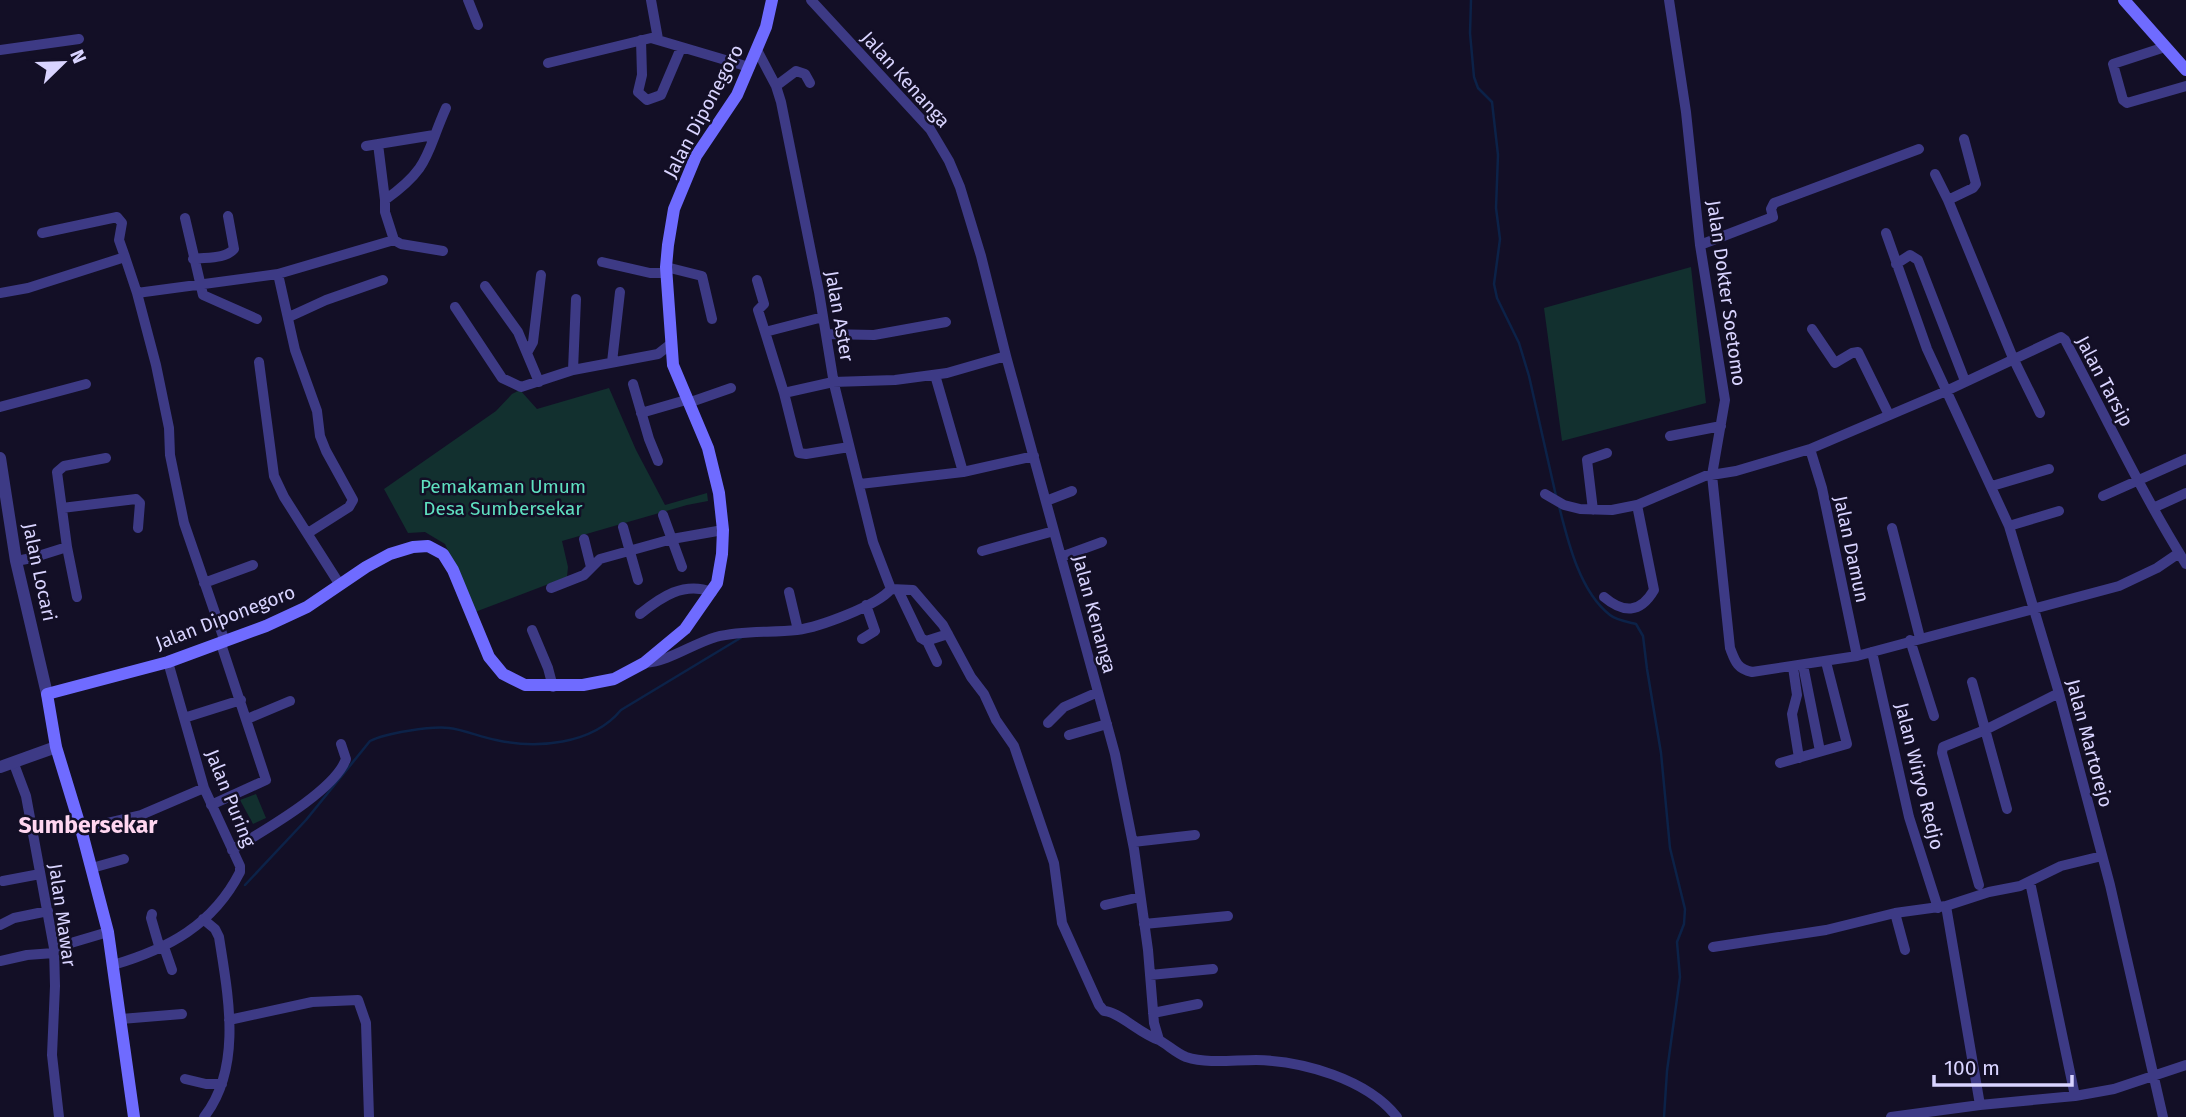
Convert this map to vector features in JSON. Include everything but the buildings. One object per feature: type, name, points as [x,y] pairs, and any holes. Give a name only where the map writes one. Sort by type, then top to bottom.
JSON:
[{"type":"main road","name":"Jalan Diponegoro","points":[[47,694],[168,662],[223,643],[307,607],[366,567],[403,548],[428,546],[443,554],[453,570],[484,646],[497,668],[510,679],[525,685],[553,687],[606,681],[645,663],[685,629],[712,592],[719,572],[723,530],[717,479],[708,448],[673,365],[666,270],[674,209],[696,156],[737,95],[766,27],[772,0]]},
{"type":"main road","points":[[2124,0],[2186,70]]},
{"type":"main road","points":[[47,694],[56,747],[108,932],[134,1117]]},
{"type":"street","points":[[468,0],[478,25]]},
{"type":"street","points":[[652,0],[658,39]]},
{"type":"street","name":"Jalan Kenanga","points":[[811,0],[930,129],[953,171],[971,223],[1115,754],[1133,842],[1158,1040]]},
{"type":"street","name":"Jalan Dokter Soetomo","points":[[1669,0],[1686,113],[1700,245],[1725,400],[1712,475],[1730,648],[1742,670],[1752,673],[1798,666]]},
{"type":"street","points":[[0,50],[79,39]]},
{"type":"street","points":[[548,63],[641,40],[658,39],[749,67]]},
{"type":"street","points":[[641,40],[642,75],[638,92],[647,100],[661,95],[681,48]]},
{"type":"street","points":[[2165,47],[2113,64],[2123,100],[2127,103],[2186,86]]},
{"type":"street","name":"Jalan Aster","points":[[757,50],[776,86],[781,102],[834,382],[873,542],[894,590],[921,638],[927,641],[937,662]]},
{"type":"street","points":[[776,86],[796,71],[805,74],[810,83]]},
{"type":"street","points":[[385,200],[417,174],[432,148],[434,135],[446,108]]},
{"type":"street","points":[[366,146],[434,135]]},
{"type":"street","points":[[1948,200],[1976,184],[1964,139]]},
{"type":"street","points":[[378,144],[385,212],[394,240],[401,244],[443,251]]},
{"type":"street","points":[[1700,245],[1773,217],[1771,209],[1774,203],[1919,149]]},
{"type":"street","points":[[1935,174],[2012,358],[2040,413]]},
{"type":"street","points":[[42,233],[117,216],[122,223],[120,240],[137,293],[169,428],[170,455],[184,523],[266,777],[265,782],[211,805]]},
{"type":"street","points":[[193,259],[222,256],[234,249],[228,216]]},
{"type":"street","points":[[185,218],[201,293],[207,299],[257,320]]},
{"type":"street","name":"Jalan Martorejo","points":[[1886,233],[1927,349],[2009,526],[2059,693],[2102,856],[2163,1117]]},
{"type":"street","points":[[137,293],[278,274],[394,240]]},
{"type":"street","points":[[1896,264],[1910,255],[1918,260],[1965,380]]},
{"type":"street","points":[[0,293],[28,288],[125,257]]},
{"type":"street","points":[[602,262],[650,273],[666,270],[702,276],[712,319]]},
{"type":"street","points":[[278,274],[295,349],[317,411],[323,444],[353,500],[349,507],[308,533]]},
{"type":"street","points":[[528,351],[533,342],[541,275]]},
{"type":"street","points":[[289,317],[326,300],[383,280]]},
{"type":"street","points":[[757,280],[764,304],[758,310],[784,393],[799,453],[849,447]]},
{"type":"street","points":[[485,286],[510,318],[528,351],[539,382]]},
{"type":"street","points":[[612,362],[620,292]]},
{"type":"street","points":[[573,370],[576,299]]},
{"type":"street","points":[[456,307],[502,378],[521,387],[573,370],[659,354],[672,343]]},
{"type":"street","points":[[765,332],[823,317]]},
{"type":"street","points":[[826,334],[874,335],[946,322]]},
{"type":"street","points":[[1812,329],[1835,363],[1853,352],[1859,353],[1889,415]]},
{"type":"street","name":"Jalan Tarsip","points":[[1549,497],[1564,505],[1593,510],[1612,510],[1637,505],[1687,483],[1810,449],[1947,391],[1965,380],[2061,337],[2065,340],[2152,508],[2186,564]]},
{"type":"street","points":[[659,354],[673,365]]},
{"type":"street","points":[[784,393],[834,382],[895,380],[935,375],[1006,356]]},
{"type":"street","points":[[260,362],[274,476],[284,497],[340,584]]},
{"type":"street","points":[[935,375],[963,472]]},
{"type":"street","points":[[0,407],[86,384]]},
{"type":"street","points":[[633,384],[658,461]]},
{"type":"street","points":[[641,413],[731,388]]},
{"type":"street","points":[[1670,436],[1721,426]]},
{"type":"street","name":"Jalan Damun","points":[[1810,449],[1822,488],[1857,656]]},
{"type":"street","points":[[1593,510],[1587,460],[1607,453]]},
{"type":"street","points":[[860,484],[963,472],[1034,456]]},
{"type":"street","name":"Jalan Locari","points":[[0,458],[4,513],[47,694]]},
{"type":"street","points":[[77,597],[56,478],[59,468],[106,458]]},
{"type":"street","points":[[2103,496],[2186,459]]},
{"type":"street","points":[[1992,486],[2049,469]]},
{"type":"street","points":[[1046,501],[1072,491]]},
{"type":"street","points":[[2152,508],[2186,492]]},
{"type":"street","points":[[62,508],[136,499],[139,503],[138,528]]},
{"type":"street","points":[[1604,597],[1617,607],[1628,609],[1642,604],[1654,590],[1637,505]]},
{"type":"street","points":[[2009,526],[2059,511]]},
{"type":"street","points":[[663,515],[682,567]]},
{"type":"street","points":[[623,527],[638,580]]},
{"type":"street","points":[[1892,528],[1934,716]]},
{"type":"street","points":[[551,588],[584,575],[600,559],[672,539],[723,530]]},
{"type":"street","points":[[982,551],[1054,531]]},
{"type":"street","points":[[584,539],[591,567]]},
{"type":"street","points":[[1061,556],[1102,542]]},
{"type":"street","points":[[16,561],[67,547]]},
{"type":"street","points":[[1798,666],[1857,656],[2119,586],[2157,568],[2179,553]]},
{"type":"street","points":[[204,583],[253,565]]},
{"type":"street","points":[[640,614],[657,600],[676,591],[697,587],[712,592]]},
{"type":"street","points":[[645,663],[666,658],[696,643],[730,634],[798,630],[866,605],[894,590],[909,589],[916,593],[936,614],[971,677],[987,699],[996,720],[1014,746],[1054,863],[1062,923],[1104,1012],[1114,1012],[1142,1033],[1179,1054],[1199,1059],[1259,1060],[1325,1072],[1376,1096],[1397,1117]]},
{"type":"street","points":[[789,592],[798,630]]},
{"type":"street","points":[[862,639],[875,631],[866,605]]},
{"type":"street","points":[[531,630],[548,668],[553,687]]},
{"type":"street","points":[[927,641],[948,634]]},
{"type":"street","name":"Jalan Wiryo Redjo","points":[[1872,652],[1909,817],[1942,907],[1980,1105]]},
{"type":"street","name":"Jalan Puring","points":[[113,965],[162,948],[184,936],[204,919],[240,872],[240,866],[204,788],[168,662]]},
{"type":"street","points":[[1780,763],[1846,746],[1848,741],[1826,662]]},
{"type":"street","points":[[1798,666],[1820,751]]},
{"type":"street","points":[[1798,666],[1797,695],[1792,714],[1799,758]]},
{"type":"street","points":[[1972,682],[2007,809]]},
{"type":"street","points":[[1048,723],[1064,706],[1098,692]]},
{"type":"street","points":[[1979,885],[1942,751],[1945,745],[1985,730],[2059,693]]},
{"type":"street","points":[[184,718],[241,700]]},
{"type":"street","points":[[247,719],[289,701]]},
{"type":"street","points":[[1069,735],[1107,724]]},
{"type":"street","points":[[232,850],[306,803],[337,774],[346,759],[341,744]]},
{"type":"street","points":[[4,765],[56,747]]},
{"type":"street","name":"Jalan Mawar","points":[[4,765],[26,796],[48,911],[54,950],[52,1055],[59,1117]]},
{"type":"street","points":[[81,829],[141,815],[204,788]]},
{"type":"street","points":[[1133,842],[1195,835]]},
{"type":"street","points":[[1713,947],[1826,930],[1895,913],[1942,907],[2030,882],[2061,866],[2102,856]]},
{"type":"street","points":[[92,868],[124,859]]},
{"type":"street","points":[[3,881],[40,874]]},
{"type":"street","points":[[2030,882],[2075,1097]]},
{"type":"street","points":[[1105,905],[1140,897]]},
{"type":"street","points":[[0,925],[13,918],[48,911]]},
{"type":"street","points":[[1895,913],[1905,950]]},
{"type":"street","points":[[152,914],[162,948],[173,970]]},
{"type":"street","points":[[1144,925],[1228,916]]},
{"type":"street","points":[[204,919],[219,937],[229,1020],[227,1060],[222,1084],[218,1096],[204,1117]]},
{"type":"street","points":[[0,961],[54,950],[108,932]]},
{"type":"street","points":[[1150,975],[1213,969]]},
{"type":"street","points":[[229,1020],[312,1002],[358,1000],[366,1023],[369,1117]]},
{"type":"street","points":[[1153,1013],[1198,1004]]},
{"type":"street","points":[[121,1019],[182,1014]]},
{"type":"street","points":[[1891,1117],[1980,1105],[2075,1097],[2114,1089],[2186,1065]]},
{"type":"street","points":[[185,1079],[206,1084],[222,1084]]},
{"type":"green space","points":[[1691,267],[1706,403],[1562,441],[1544,308]]},
{"type":"green space","name":"Pemakaman Umum Desa Sumbersekar","points":[[609,388],[636,450],[665,505],[707,493],[708,501],[562,541],[568,567],[567,577],[475,612],[445,544],[425,532],[408,533],[384,489],[496,411],[512,394],[520,390],[537,409]]},
{"type":"green space","points":[[256,794],[266,818],[253,824],[240,800]]},
{"type":"waterway","points":[[1471,0],[1470,33],[1474,77],[1478,88],[1492,102],[1498,155],[1496,208],[1500,239],[1494,284],[1497,298],[1519,343],[1529,376],[1556,496]]},
{"type":"waterway","points":[[1559,506],[1577,565],[1591,593],[1613,617],[1636,624],[1643,636],[1661,753],[1670,848],[1685,909],[1684,924],[1677,942],[1680,977],[1667,1071],[1664,1117]]},
{"type":"waterway","points":[[245,885],[306,820],[370,741],[397,733],[441,728],[512,743],[563,742],[595,731],[621,710],[742,637]]},
{"type":"district","name":"Sumbersekar","points":[[88,825]]}]
